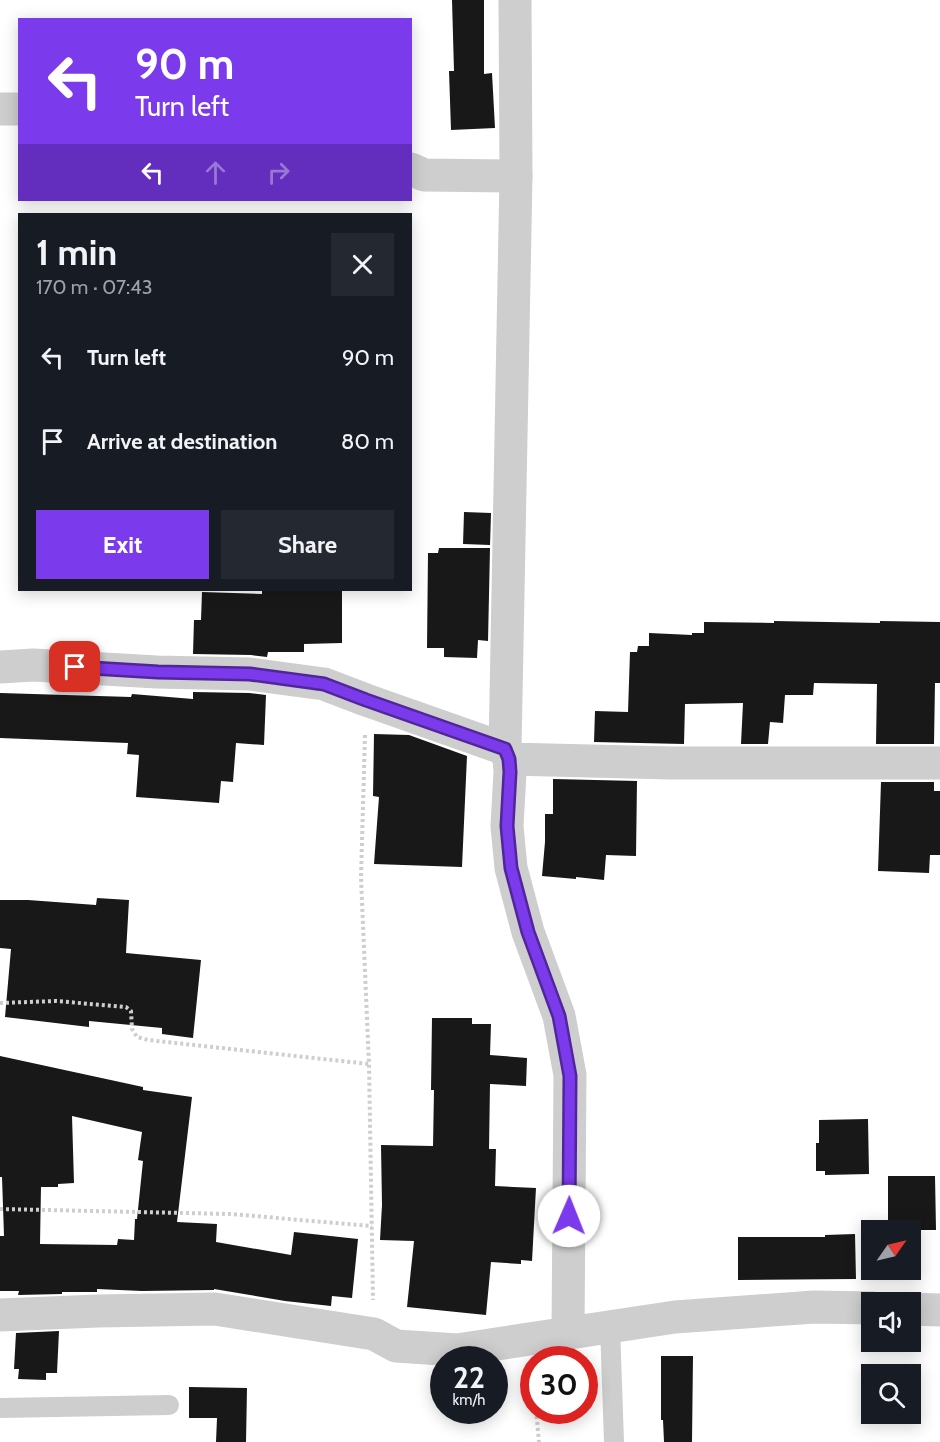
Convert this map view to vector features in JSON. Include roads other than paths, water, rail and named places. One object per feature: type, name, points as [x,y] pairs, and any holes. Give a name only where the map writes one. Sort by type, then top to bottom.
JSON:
[{"type":"street","points":[[515,0],[516,176],[507,754],[510,772],[507,826],[511,868],[528,932],[559,1016],[570,1076],[568,1332]]},
{"type":"street","points":[[0,109],[18,109]]},
{"type":"street","points":[[412,169],[424,175],[516,176]]},
{"type":"street","points":[[0,667],[33,665],[158,672],[250,674],[324,684],[507,754],[672,763],[940,763]]},
{"type":"street","points":[[0,1315],[215,1310],[374,1334],[396,1346],[457,1350],[675,1317],[814,1307],[861,1308]]},
{"type":"street","points":[[921,1309],[940,1310]]},
{"type":"lane","points":[[610,1326],[614,1442]]},
{"type":"lane","points":[[0,1408],[170,1405]]}]
